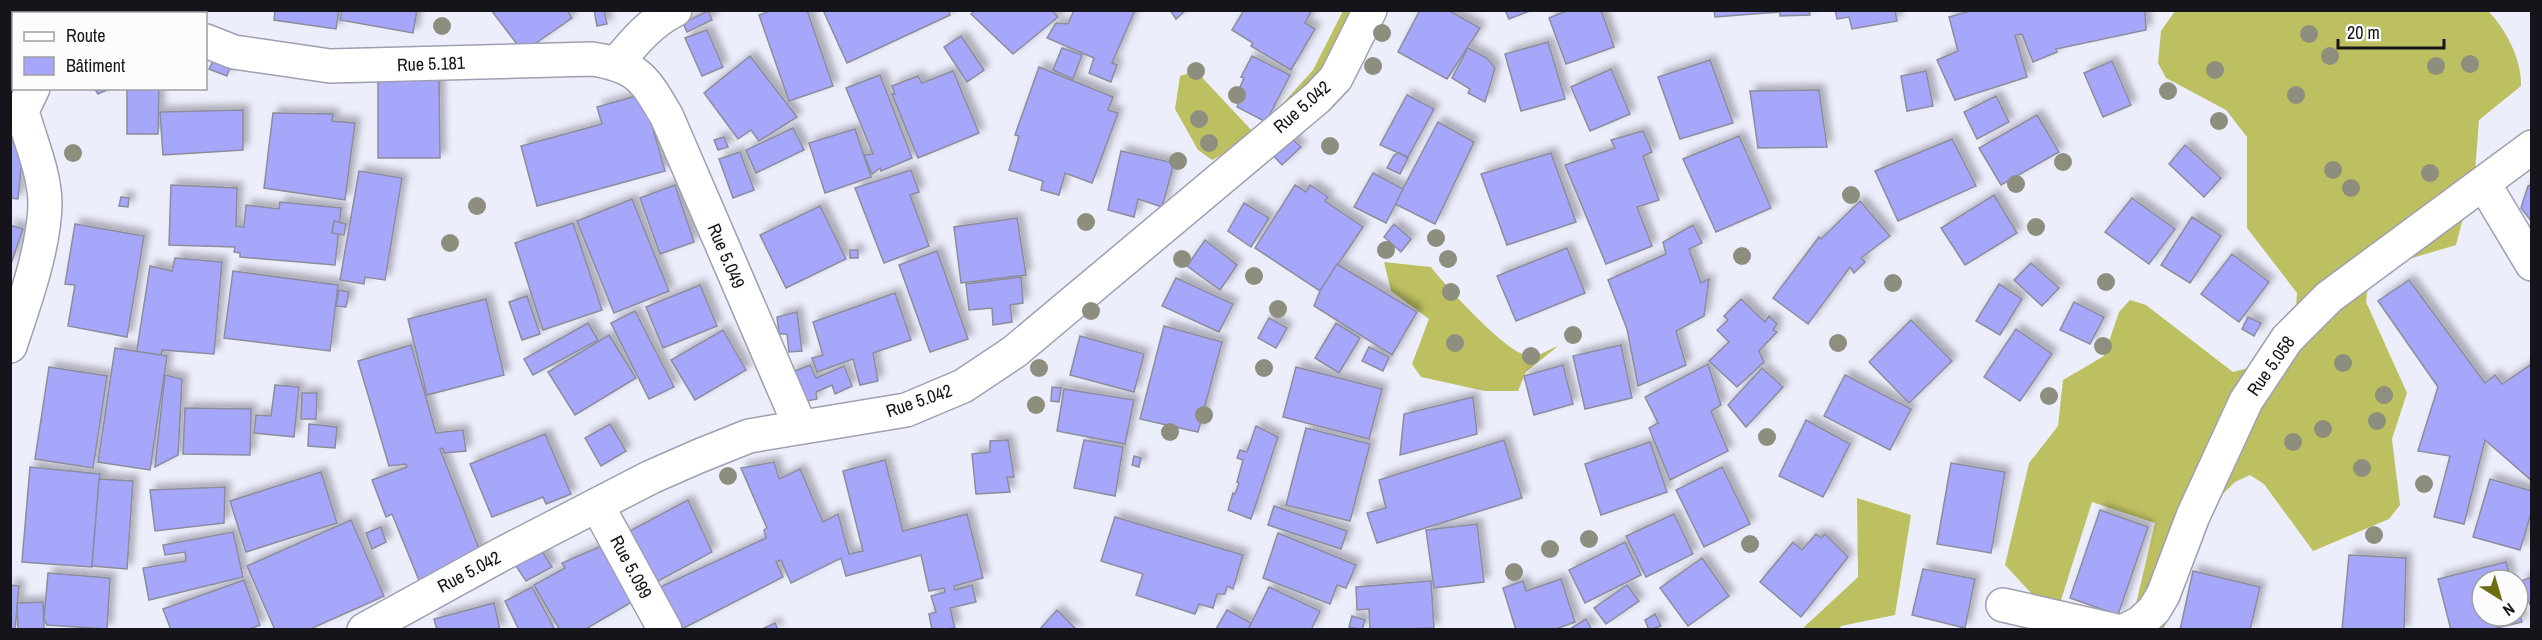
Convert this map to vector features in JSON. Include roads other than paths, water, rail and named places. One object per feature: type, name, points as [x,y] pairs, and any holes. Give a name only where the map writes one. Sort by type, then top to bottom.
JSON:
[{"type":"street","points":[[617,63],[638,37],[665,15],[675,10]]},
{"type":"street","name":"Rue 5.042","points":[[364,630],[651,477],[739,440],[800,426],[854,420],[906,410],[963,386],[1014,352],[1317,98],[1336,78],[1370,10]]},
{"type":"street","name":"Rue 5.181","points":[[207,41],[234,52],[330,66],[592,59],[617,63],[631,69],[650,87]]},
{"type":"street","name":"Rue 5.049","points":[[650,87],[667,117],[800,426]]},
{"type":"street","points":[[10,346],[23,305],[43,221],[45,200],[39,168],[22,111],[32,90]]},
{"type":"street","name":"Rue 5.058","points":[[2126,630],[2147,617],[2163,595],[2193,516],[2246,402],[2287,339],[2329,297],[2532,147]]},
{"type":"street","points":[[2484,184],[2532,264]]},
{"type":"street","name":"Rue 5.099","points":[[597,505],[665,630]]},
{"type":"street","points":[[2003,605],[2113,630]]}]
